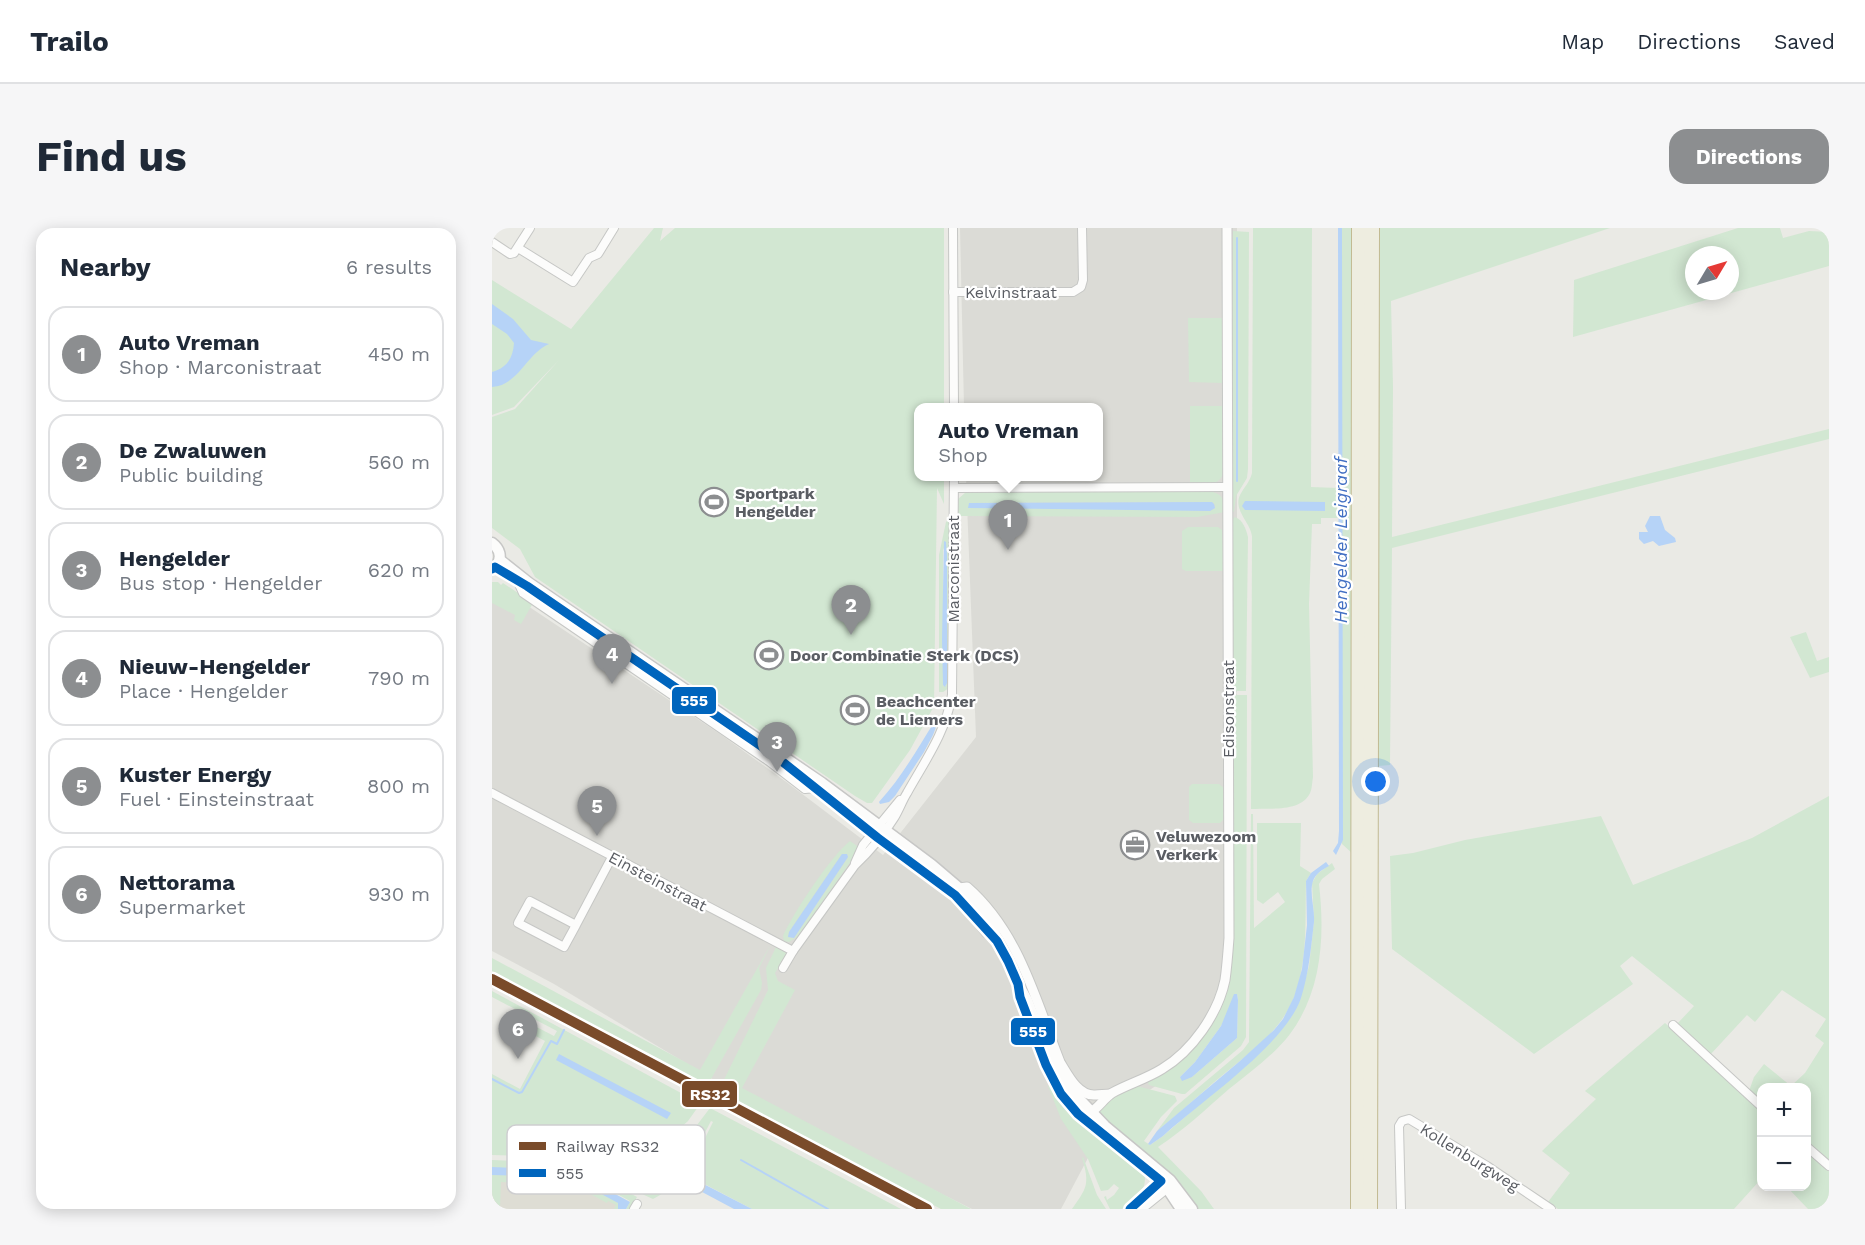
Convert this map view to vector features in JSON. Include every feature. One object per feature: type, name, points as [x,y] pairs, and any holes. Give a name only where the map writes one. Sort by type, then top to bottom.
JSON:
[{"type":"highway","points":[[1358,1209],[1359,228]]},
{"type":"highway","points":[[1370,1209],[1372,228]]},
{"type":"main road","points":[[492,543],[499,550],[496,565]]},
{"type":"main road","points":[[496,565],[774,755],[816,788],[878,832],[932,866],[959,888],[992,927],[1018,984],[1028,1000],[1053,1066],[1061,1080],[1192,1209]]},
{"type":"main road","points":[[496,565],[529,583],[822,783],[955,895],[997,941]]},
{"type":"main road","points":[[1018,984],[1020,998],[1051,1077],[1061,1094],[1078,1114],[1166,1183],[1181,1209]]},
{"type":"street","points":[[492,242],[510,254],[514,253],[530,228]]},
{"type":"street","points":[[518,248],[573,282],[589,258],[598,254],[614,228]]},
{"type":"street","points":[[953,228],[954,403]]},
{"type":"street","name":"Kelvinstraat","points":[[953,292],[1073,292],[1081,287],[1083,280],[1082,228]]},
{"type":"street","name":"Edisonstraat","points":[[1093,1111],[1110,1094],[1164,1068],[1183,1052],[1211,1015],[1219,1000],[1224,982],[1229,938],[1227,228]]},
{"type":"street","name":"Marconistraat","points":[[878,832],[905,795],[935,746],[945,724],[952,695],[954,481]]},
{"type":"street","points":[[954,488],[1228,488]]},
{"type":"street","name":"Einsteinstraat","points":[[492,793],[793,951]]},
{"type":"street","points":[[783,968],[855,865],[863,845],[878,832]]},
{"type":"street","points":[[576,925],[530,901],[518,923],[564,947],[576,925],[612,857]]},
{"type":"street","points":[[959,888],[967,887],[975,894],[1009,938],[1021,960],[1060,1062],[1069,1077],[1079,1089],[1088,1094],[1094,1096],[1110,1094]]},
{"type":"street","points":[[1673,1025],[1757,1103]]},
{"type":"street","points":[[1078,1114],[1083,1115],[1093,1111],[1095,1104],[1088,1094]]},
{"type":"street","name":"Kollenburgweg","points":[[1401,1209],[1400,1126],[1402,1121],[1409,1119],[1487,1166],[1551,1209]]},
{"type":"street","points":[[1811,1150],[1829,1166]]},
{"type":"street","points":[[1130,1209],[1166,1183]]},
{"type":"street","points":[[1141,1209],[1166,1183]]},
{"type":"shaded area","points":[[960,228],[1237,228],[1237,924],[1235,999],[1179,1071],[1123,1107],[1098,1139],[1061,1209],[972,1209],[719,1083],[554,984],[492,951],[492,582],[720,734],[883,855],[976,737],[966,481],[1103,481],[1103,403],[964,403]]},
{"type":"shaded area","points":[[492,1170],[507,1170],[507,1194],[610,1194],[624,1201],[620,1209],[492,1209]]},
{"type":"green space","name":"Sportpark Hengelder","points":[[654,228],[663,228],[660,241],[675,228],[944,228],[944,403],[914,403],[914,481],[944,481],[944,504],[937,488],[934,706],[910,750],[872,803],[867,803],[855,796],[535,577],[520,549],[492,528],[492,417],[515,409],[559,360],[514,407],[492,415],[492,280],[571,329]]},
{"type":"green space","points":[[1253,228],[1312,228],[1311,487],[1338,488],[1338,518],[1321,518],[1321,524],[1312,524],[1309,604],[1313,777],[1311,789],[1309,795],[1298,804],[1275,809],[1251,809],[1252,536],[1240,511],[1238,500],[1252,473]]},
{"type":"green space","points":[[1342,228],[1352,228],[1352,853],[1342,844]]},
{"type":"green space","points":[[1378,228],[1610,228],[1391,301],[1392,537],[1829,429],[1829,439],[1392,548],[1390,765],[1378,766]]},
{"type":"green space","points":[[1738,228],[1780,228],[1783,238],[1809,231],[1829,232],[1829,266],[1739,291],[1739,246],[1685,246],[1685,300],[1706,300],[1573,337],[1574,280]]},
{"type":"green space","points":[[1233,231],[1249,232],[1248,469],[1247,478],[1236,496],[1234,512],[1231,510]]},
{"type":"green space","points":[[1188,318],[1223,318],[1223,383],[1189,382]]},
{"type":"green space","points":[[1190,406],[1223,406],[1223,474],[1214,483],[1190,483]]},
{"type":"green space","points":[[966,492],[1213,492],[1217,493],[1224,502],[1225,512],[1197,517],[960,516],[956,514],[958,499]],"holes":[[[1212,502],[1215,508],[1210,511],[969,503]]]},
{"type":"green space","points":[[1235,517],[1242,523],[1248,537],[1246,691],[1232,691],[1231,520]]},
{"type":"green space","points":[[949,519],[949,688],[939,692],[939,555],[946,522]],"holes":[[[943,548],[947,555],[946,686],[943,685]]]},
{"type":"green space","points":[[1188,527],[1218,527],[1222,530],[1224,571],[1186,571],[1182,569],[1182,531]]},
{"type":"green space","points":[[492,582],[498,582],[501,585],[503,583],[533,603],[521,624],[514,620],[515,615],[492,603]]},
{"type":"green space","points":[[1806,632],[1817,661],[1829,657],[1829,672],[1810,678],[1790,637]]},
{"type":"green space","points":[[1232,695],[1247,695],[1246,1037],[1241,1046],[1185,1094],[1149,1085],[1149,1080],[1180,1059],[1224,991]],"holes":[[[1237,994],[1237,1038],[1192,1077],[1180,1077],[1195,1062],[1221,1026]]]},
{"type":"green space","points":[[1192,784],[1219,784],[1225,789],[1224,819],[1220,823],[1193,823],[1189,820],[1189,787]]},
{"type":"green space","points":[[1829,796],[1829,1161],[1811,1145],[1811,1083],[1794,1083],[1805,1073],[1824,1043],[1815,1036],[1826,1019],[1782,990],[1755,1022],[1747,1015],[1710,1055],[1676,1025],[1694,1006],[1632,956],[1620,966],[1633,984],[1534,1054],[1392,949],[1390,856],[1601,816],[1633,885],[1752,838]]},
{"type":"green space","points":[[1251,814],[1253,814],[1254,928],[1285,902],[1278,892],[1263,904],[1257,900],[1257,823],[1301,823],[1300,866],[1311,873],[1306,881],[1305,939],[1302,967],[1295,995],[1280,1022],[1259,1045],[1157,1131],[1174,1108],[1243,1050],[1249,1042]]},
{"type":"green space","points":[[850,841],[860,848],[800,935],[789,942],[784,941],[783,936],[804,900],[842,848]],"holes":[[[842,854],[847,854],[848,857],[794,938],[788,937],[789,932]]]},
{"type":"green space","points":[[1332,863],[1335,869],[1319,884],[1322,923],[1319,962],[1309,1000],[1301,1017],[1290,1034],[1269,1056],[1158,1147],[1201,1191],[1214,1209],[1195,1209],[1104,1124],[1100,1115],[1101,1110],[1114,1097],[1137,1086],[1175,1096],[1177,1101],[1161,1117],[1144,1141],[1150,1145],[1245,1065],[1291,1017],[1299,1001],[1309,966],[1314,921],[1312,883],[1317,874]]},
{"type":"green space","points":[[771,944],[759,968],[761,990],[706,1088],[701,1086],[702,1083],[492,973],[492,958],[700,1070]]},
{"type":"green space","points":[[776,947],[787,953],[775,973],[778,981],[795,990],[742,1088],[971,1209],[941,1209],[722,1094],[720,1096],[717,1094],[768,990],[766,968]]},
{"type":"green space","points":[[492,991],[694,1100],[697,1097],[703,1100],[684,1125],[507,1125],[507,1155],[492,1155],[492,1074],[520,1089],[545,1041],[519,1027],[516,1021],[521,1019],[554,1036],[557,1031],[492,997]]},
{"type":"green space","points":[[1665,1023],[1757,1105],[1757,1183],[1734,1209],[1558,1209],[1548,1202],[1570,1173],[1542,1151],[1596,1099],[1585,1091]]},
{"type":"green space","points":[[1764,1064],[1787,1083],[1757,1083],[1757,1098],[1749,1091],[1754,1077]]},
{"type":"green space","points":[[1052,1084],[1077,1115],[1143,1169],[1145,1182],[1141,1192],[1122,1209],[1110,1209],[1104,1197],[1106,1196],[1107,1200],[1119,1188],[1114,1184],[1108,1190],[1101,1191],[1088,1159],[1061,1119],[1048,1086]]},
{"type":"green space","points":[[710,1108],[901,1209],[752,1209],[705,1184],[705,1138],[713,1122],[711,1121],[705,1132],[705,1125],[697,1125]]},
{"type":"green space","points":[[1811,1151],[1829,1167],[1829,1209],[1821,1206],[1818,1209],[1808,1209],[1791,1191],[1811,1191]]},
{"type":"green space","points":[[1083,1157],[1097,1195],[1106,1209],[1072,1209],[1086,1185]]},
{"type":"green space","points":[[492,1160],[507,1161],[507,1182],[501,1182],[500,1209],[492,1209]]},
{"type":"green space","points":[[590,1194],[602,1194],[619,1203],[620,1206],[614,1209],[616,1205],[608,1201],[607,1203]]},
{"type":"green space","points":[[617,1194],[631,1194],[637,1197],[630,1209],[626,1209],[630,1201]]},
{"type":"green space","points":[[642,1194],[662,1194],[653,1199]]},
{"type":"water","name":"Hengelder Leigraaf","points":[[1338,228],[1342,228],[1343,840],[1336,855],[1333,851],[1338,843],[1339,831]]},
{"type":"water","points":[[492,304],[513,319],[531,340],[549,344],[541,348],[509,381],[492,387],[492,372],[502,368],[508,362],[514,343],[507,334],[492,324]]},
{"type":"water","points":[[1245,501],[1325,502],[1325,511],[1245,510],[1242,506]]},
{"type":"water","points":[[1212,502],[1215,508],[1210,511],[968,508],[969,503]]},
{"type":"water","points":[[1650,516],[1660,516],[1665,530],[1675,538],[1676,542],[1659,546],[1653,541],[1644,544],[1639,539],[1639,532],[1648,532],[1645,526]]},
{"type":"water","points":[[944,541],[947,555],[947,683],[945,687],[943,685],[942,639]]},
{"type":"water","points":[[935,721],[938,722],[924,752],[895,796],[889,802],[880,804],[879,802],[902,773]]},
{"type":"water","points":[[842,854],[847,854],[848,857],[794,938],[788,937],[789,932]]},
{"type":"water","points":[[1326,862],[1329,866],[1317,874],[1312,886],[1314,922],[1309,960],[1301,998],[1292,1016],[1278,1034],[1240,1072],[1163,1136],[1150,1145],[1148,1144],[1157,1131],[1240,1061],[1283,1019],[1294,997],[1302,969],[1307,925],[1306,881],[1311,873]]},
{"type":"water","points":[[1234,994],[1237,994],[1238,1000],[1237,1038],[1192,1077],[1182,1081],[1180,1077],[1195,1062],[1221,1026]]},
{"type":"water","points":[[559,1054],[671,1113],[667,1119],[556,1060]]},
{"type":"water","points":[[492,1167],[507,1168],[507,1175],[492,1175]]},
{"type":"water","points":[[705,1185],[752,1209],[734,1209],[705,1194]]},
{"type":"water","points":[[601,1194],[615,1194],[630,1202],[626,1209],[618,1209],[618,1203]]},
{"type":"waterway","points":[[1237,238],[1237,481]]},
{"type":"waterway","points":[[492,1079],[519,1093],[522,1092],[551,1041],[557,1044],[564,1030]]},
{"type":"waterway","points":[[741,1160],[828,1209]]},
{"type":"rail line","name":"RS32","points":[[492,979],[927,1209]]},
{"type":"transit line","name":"555","points":[[492,569],[495,567],[527,586],[774,755],[878,838],[955,895],[997,941],[1008,961],[1046,1065],[1061,1094],[1078,1114],[1161,1181],[1130,1209]]},
{"type":"place","name":"Sportpark Hengelder","points":[[714,502]]},
{"type":"place","name":"Auto Vreman","points":[[1008,550]]},
{"type":"place","name":"De Zwaluwen","points":[[851,635]]},
{"type":"place","name":"Door Combinatie Sterk (DCS)","points":[[769,655]]},
{"type":"place","name":"Nieuw-Hengelder","points":[[612,684]]},
{"type":"place","name":"Beachcenter de Liemers","points":[[855,710]]},
{"type":"place","name":"Hengelder","points":[[777,772]]},
{"type":"place","name":"Kuster Energy","points":[[597,836]]},
{"type":"place","name":"Veluwezoom Verkerk","points":[[1135,845]]},
{"type":"place","name":"Nettorama","points":[[518,1059]]}]
